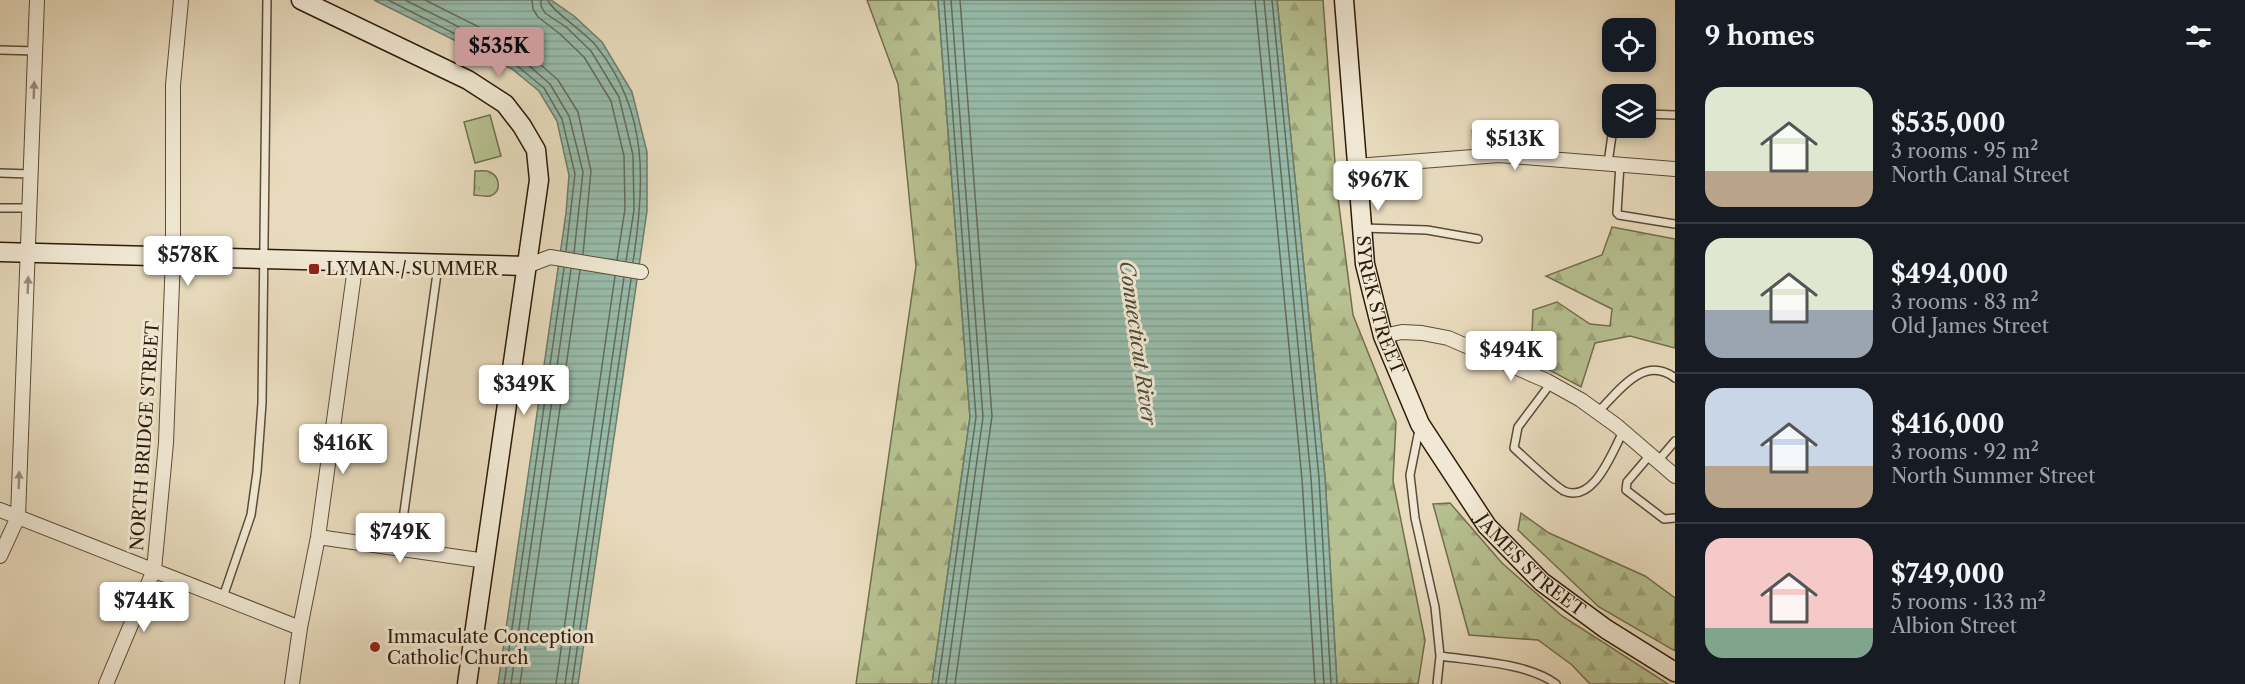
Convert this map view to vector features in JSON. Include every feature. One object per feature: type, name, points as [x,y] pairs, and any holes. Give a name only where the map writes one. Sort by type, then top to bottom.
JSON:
[{"type":"street","points":[[0,556],[18,517],[37,0]]},
{"type":"street","name":"NORTH BRIDGE STREET","points":[[106,684],[154,570],[166,443],[173,256],[173,85],[182,0]]},
{"type":"street","points":[[302,0],[468,80],[504,104],[522,126],[536,150],[539,180],[467,684]]},
{"type":"street","name":"SYREK STREET","points":[[1344,0],[1365,264],[1383,336],[1420,424]]},
{"type":"street","points":[[1356,166],[1486,155],[1529,156],[1675,169]]},
{"type":"street","points":[[0,252],[527,266],[550,257],[641,272]]},
{"type":"street","points":[[292,684],[300,628],[318,537],[356,260]]},
{"type":"street","points":[[1383,336],[1402,332],[1448,338],[1551,383],[1598,412],[1675,476]]},
{"type":"street","name":"JAMES STREET","points":[[1420,424],[1486,526],[1542,582],[1606,629],[1675,672]]},
{"type":"street","points":[[0,510],[300,628]]},
{"type":"street","points":[[318,537],[486,561]]},
{"type":"lane","points":[[223,597],[251,515],[257,472],[262,403],[267,0]]},
{"type":"lane","points":[[0,50],[36,51]]},
{"type":"lane","points":[[1656,114],[1675,115]]},
{"type":"lane","points":[[1613,138],[1617,213],[1675,224]]},
{"type":"lane","points":[[0,173],[32,174]]},
{"type":"lane","points":[[0,208],[30,208]]},
{"type":"lane","points":[[1361,228],[1426,230],[1478,239]]},
{"type":"lane","points":[[399,548],[438,263]]},
{"type":"lane","points":[[1598,412],[1639,373],[1652,368],[1675,378]]},
{"type":"lane","points":[[1551,383],[1518,427],[1514,448],[1563,490],[1578,494],[1587,490],[1604,470],[1623,432]]},
{"type":"lane","points":[[1420,424],[1410,475],[1415,518],[1435,607],[1440,656],[1437,684]]},
{"type":"lane","points":[[1675,441],[1627,482],[1626,490],[1660,517],[1668,520],[1675,518]]},
{"type":"lane","points":[[1440,656],[1528,670],[1556,684]]},
{"type":"green space","points":[[867,0],[938,0],[970,417],[932,684],[856,684],[916,266],[898,84]]},
{"type":"green space","points":[[1277,0],[1323,0],[1337,190],[1353,315],[1396,422],[1393,481],[1425,640],[1418,684],[1337,684],[1325,477]]},
{"type":"green space","points":[[490,115],[501,156],[475,163],[464,122]]},
{"type":"green space","points":[[1472,130],[1491,134],[1491,147],[1473,147]]},
{"type":"green space","points":[[475,171],[488,171],[496,177],[498,188],[494,194],[474,195]]},
{"type":"green space","points":[[1612,227],[1675,239],[1675,348],[1630,336],[1595,343],[1581,387],[1531,360],[1533,310],[1557,302],[1590,324],[1610,326],[1612,309],[1546,276],[1602,255]]},
{"type":"green space","points":[[1450,503],[1502,563],[1562,616],[1668,684],[1590,684],[1572,665],[1538,640],[1469,635],[1433,504]]},
{"type":"green space","points":[[1521,513],[1549,533],[1645,576],[1675,598],[1675,651],[1599,607],[1518,530]]},
{"type":"water","points":[[374,0],[551,0],[574,16],[602,42],[632,92],[647,152],[647,211],[578,684],[498,684],[566,213],[569,175],[557,121],[539,91],[512,69]]},
{"type":"water","name":"Connecticut River","points":[[938,0],[1277,0],[1325,477],[1337,684],[932,684],[970,417]]},
{"type":"place","name":"LYMAN / SUMMER","points":[[314,269]]},
{"type":"place","name":"Immaculate Conception Catholic Church","points":[[375,647]]}]
